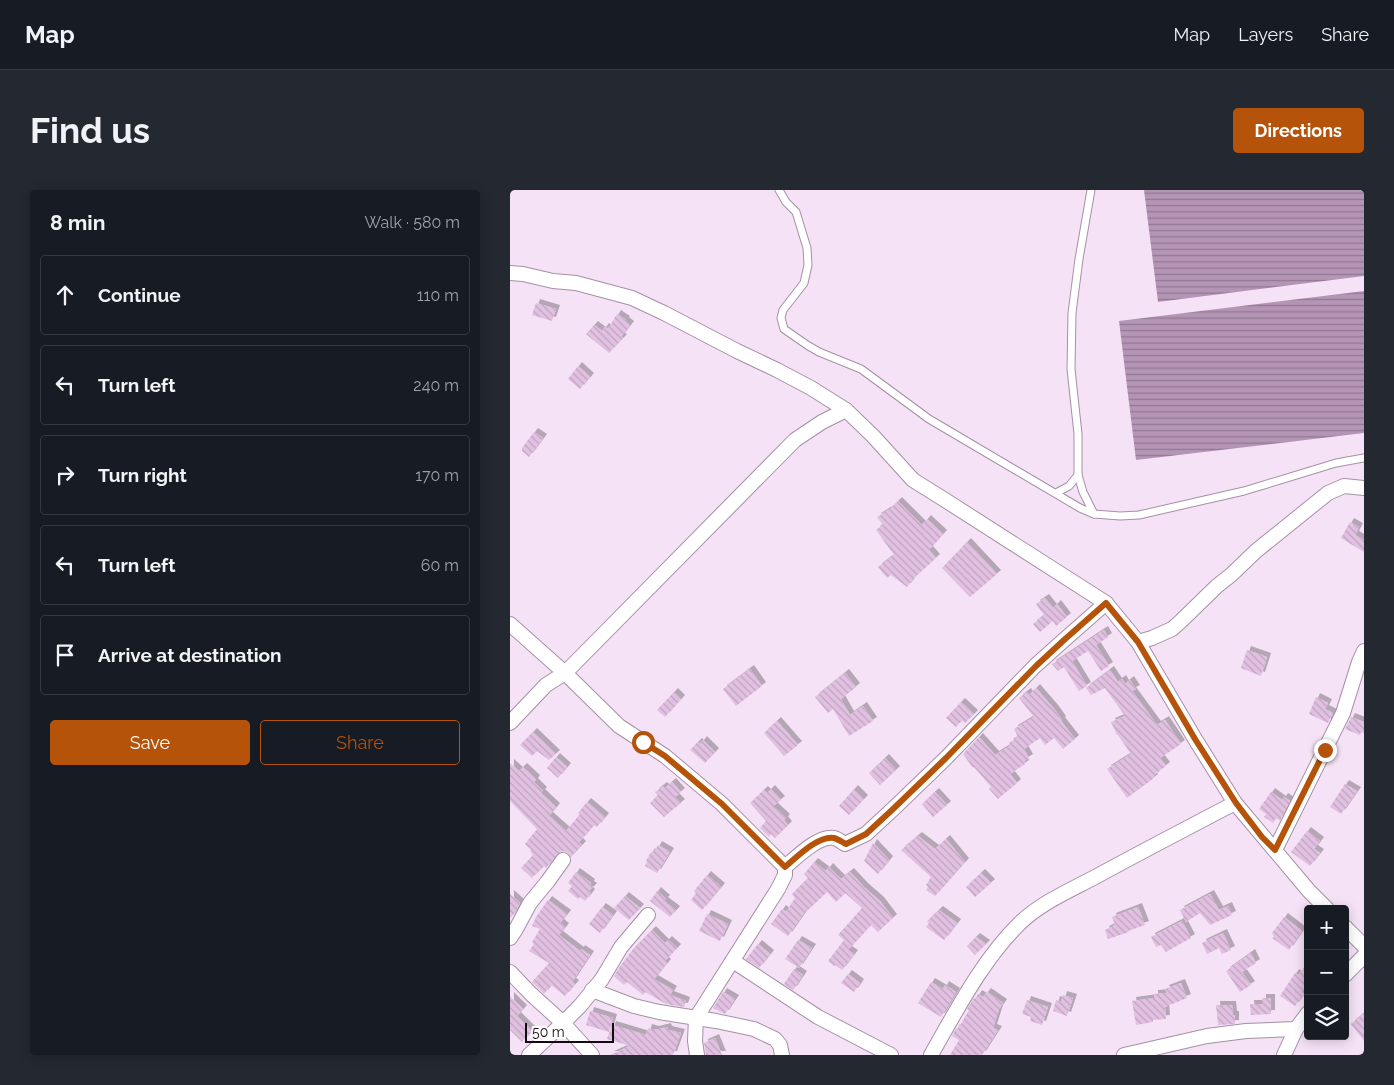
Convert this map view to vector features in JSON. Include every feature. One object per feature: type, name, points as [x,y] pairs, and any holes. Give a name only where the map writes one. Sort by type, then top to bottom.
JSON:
[{"type":"street","points":[[510,272],[553,281],[576,283],[632,298],[811,388],[846,410],[873,436],[909,477],[918,484],[1106,603],[1138,642],[1195,739],[1236,803],[1262,837],[1323,905]]},
{"type":"street","points":[[510,723],[546,685],[565,672],[795,440],[822,422],[846,410]]},
{"type":"street","points":[[1138,642],[1172,629],[1217,586],[1304,511],[1328,493],[1344,486],[1364,488]]},
{"type":"street","points":[[785,867],[812,844],[833,838],[846,844],[866,834],[946,758],[1036,666],[1106,603]]},
{"type":"street","points":[[510,624],[565,672],[619,726],[665,756],[722,804],[785,867],[785,875],[778,889],[696,1018],[695,1042],[697,1055]]},
{"type":"street","points":[[1275,850],[1343,713],[1364,651]]},
{"type":"street","points":[[930,1055],[961,1001],[996,950],[1020,923],[1061,895],[1236,803]]},
{"type":"street","points":[[510,938],[530,903],[563,860]]},
{"type":"street","points":[[529,1055],[580,1006],[602,979],[621,947],[648,915]]},
{"type":"street","points":[[1349,931],[1364,946]]},
{"type":"street","points":[[1349,971],[1364,956]]},
{"type":"street","points":[[733,960],[818,1018],[891,1055]]},
{"type":"street","points":[[510,972],[563,1023],[592,1055]]},
{"type":"street","points":[[592,990],[634,1006],[754,1029],[775,1039],[780,1045],[782,1055]]},
{"type":"street","points":[[1284,1055],[1296,1029],[1304,1018]]},
{"type":"street","points":[[1124,1055],[1217,1035],[1246,1031],[1296,1029]]},
{"type":"lane","points":[[780,190],[786,202],[796,212],[807,248],[808,265],[804,283],[783,310],[781,318],[784,329],[807,345],[860,370],[929,419],[1080,508],[1094,514],[1139,515],[1244,492],[1336,463],[1364,458]]},
{"type":"lane","points":[[1091,190],[1072,313],[1071,369],[1078,434],[1078,474],[1083,492],[1094,514]]},
{"type":"lane","points":[[1056,494],[1069,486],[1078,474]]},
{"type":"shaded area","points":[[1144,190],[1364,190],[1364,276],[1158,302]]},
{"type":"shaded area","points":[[1364,291],[1364,433],[1136,460],[1119,321]]},
{"type":"building","points":[[536,303],[556,309],[552,321],[532,315]]},
{"type":"building","points":[[617,314],[630,325],[621,337],[623,338],[609,353],[586,334],[594,325],[602,331],[605,327],[608,329]]},
{"type":"building","points":[[578,366],[590,377],[580,389],[568,379]]},
{"type":"building","points":[[534,432],[543,438],[529,457],[522,451],[522,448]]},
{"type":"building","points":[[898,501],[922,525],[927,519],[943,534],[929,550],[936,558],[907,587],[891,575],[887,578],[878,567],[894,555],[876,530],[883,525],[877,517],[890,509]]},
{"type":"building","points":[[1350,522],[1359,527],[1355,535],[1364,540],[1364,552],[1341,538]]},
{"type":"building","points":[[967,542],[997,574],[970,597],[942,568]]},
{"type":"building","points":[[1045,598],[1053,608],[1057,604],[1067,617],[1056,626],[1053,621],[1040,632],[1033,624],[1044,615],[1036,604]]},
{"type":"building","points":[[1104,630],[1108,637],[1096,645],[1109,666],[1101,671],[1088,651],[1072,661],[1087,686],[1079,691],[1064,667],[1058,671],[1052,664]]},
{"type":"building","points":[[1247,650],[1267,657],[1261,676],[1241,668]]},
{"type":"building","points":[[750,669],[762,686],[736,706],[723,689]]},
{"type":"building","points":[[1110,670],[1118,682],[1122,679],[1125,684],[1130,680],[1136,689],[1132,691],[1157,725],[1165,720],[1181,744],[1160,758],[1166,766],[1153,776],[1154,778],[1127,798],[1107,769],[1131,754],[1117,735],[1111,722],[1125,716],[1105,688],[1091,695],[1086,688]]},
{"type":"building","points":[[845,673],[856,687],[841,699],[850,715],[863,706],[873,721],[849,736],[833,709],[828,713],[815,697]]},
{"type":"building","points":[[1036,688],[1055,710],[1075,739],[1063,749],[1054,738],[1045,745],[1040,738],[1024,749],[1029,758],[1024,761],[1025,764],[1010,774],[1017,783],[998,799],[989,789],[991,787],[963,754],[979,737],[995,755],[1011,745],[1009,743],[1018,737],[1014,729],[1034,717],[1019,698],[1027,692],[1029,695]]},
{"type":"building","points":[[674,692],[681,699],[665,717],[657,710]]},
{"type":"building","points":[[1316,697],[1328,703],[1325,709],[1333,713],[1328,723],[1309,714]]},
{"type":"building","points":[[961,702],[974,714],[965,723],[962,720],[956,727],[946,718]]},
{"type":"building","points":[[1351,717],[1364,722],[1364,733],[1361,732],[1360,735],[1345,729]]},
{"type":"building","points":[[777,721],[798,745],[784,756],[764,733]]},
{"type":"building","points":[[533,732],[556,754],[549,760],[537,751],[532,756],[520,745]]},
{"type":"building","points":[[703,740],[715,752],[705,763],[690,750]]},
{"type":"building","points":[[556,757],[567,767],[558,778],[547,768]]},
{"type":"building","points":[[885,758],[896,770],[880,785],[869,773]]},
{"type":"building","points":[[510,763],[519,771],[523,767],[536,779],[534,782],[543,791],[541,793],[556,807],[549,816],[566,831],[587,802],[605,817],[597,827],[594,825],[579,842],[582,845],[571,857],[564,851],[559,852],[546,868],[544,866],[532,878],[521,868],[533,855],[525,844],[537,829],[510,801]]},
{"type":"building","points":[[672,782],[681,792],[675,797],[681,803],[664,817],[650,803],[658,795],[655,792],[663,786],[665,788]]},
{"type":"building","points":[[1345,784],[1357,791],[1341,814],[1330,807]]},
{"type":"building","points":[[771,789],[781,800],[773,806],[786,818],[784,820],[788,825],[775,838],[771,834],[769,837],[760,828],[766,821],[750,803],[764,790],[767,793]]},
{"type":"building","points":[[854,789],[864,799],[849,815],[839,806]]},
{"type":"building","points":[[935,792],[947,805],[933,817],[922,804]]},
{"type":"building","points":[[1271,792],[1282,800],[1284,797],[1290,801],[1280,821],[1276,818],[1273,823],[1264,817],[1266,814],[1259,809]]},
{"type":"building","points":[[1307,831],[1320,841],[1314,849],[1320,853],[1310,866],[1291,852]]},
{"type":"building","points":[[918,836],[935,849],[946,839],[965,862],[935,896],[926,890],[928,887],[926,885],[931,877],[901,850]]},
{"type":"building","points":[[873,843],[889,860],[878,874],[864,861]]},
{"type":"building","points":[[658,845],[670,852],[657,873],[645,866],[651,852],[653,854]]},
{"type":"building","points":[[814,862],[826,871],[829,867],[841,879],[850,872],[880,901],[893,918],[878,932],[871,925],[848,950],[854,954],[842,970],[828,961],[844,940],[838,935],[862,908],[845,893],[836,902],[827,892],[807,909],[788,936],[771,924],[782,909],[786,912],[795,898],[792,894],[808,878],[804,874]]},
{"type":"building","points":[[576,872],[591,883],[590,885],[593,887],[585,901],[580,897],[578,899],[568,891],[572,886],[568,883]]},
{"type":"building","points":[[981,873],[991,883],[975,897],[966,887]]},
{"type":"building","points":[[707,875],[721,887],[702,910],[691,900],[696,893],[694,891]]},
{"type":"building","points":[[657,891],[666,899],[664,901],[676,910],[670,917],[650,901]]},
{"type":"building","points":[[510,894],[520,903],[510,918]]},
{"type":"building","points":[[1210,894],[1219,910],[1228,906],[1232,915],[1210,925],[1200,913],[1186,922],[1180,910]]},
{"type":"building","points":[[625,896],[640,908],[629,920],[614,908]]},
{"type":"building","points":[[548,900],[567,914],[560,923],[565,927],[559,935],[580,951],[581,949],[590,955],[572,982],[575,984],[565,996],[551,985],[544,994],[532,982],[549,963],[529,951],[540,929],[532,926]]},
{"type":"building","points":[[602,907],[613,915],[600,933],[589,924]]},
{"type":"building","points":[[1138,907],[1145,925],[1108,939],[1105,930],[1115,925],[1112,917]]},
{"type":"building","points":[[939,910],[957,923],[944,940],[926,927],[929,923],[927,921]]},
{"type":"building","points":[[707,914],[728,924],[720,941],[699,931]]},
{"type":"building","points":[[1284,917],[1302,931],[1289,950],[1272,938],[1274,937],[1272,933]]},
{"type":"building","points":[[1182,921],[1191,938],[1166,952],[1161,945],[1156,947],[1151,937]]},
{"type":"building","points":[[652,930],[665,943],[668,940],[677,948],[665,961],[667,963],[654,979],[673,990],[670,995],[686,1001],[684,1007],[666,1004],[645,992],[643,995],[627,982],[624,985],[614,976],[634,948]]},
{"type":"building","points":[[1223,933],[1231,950],[1222,954],[1219,948],[1207,954],[1202,943]]},
{"type":"building","points":[[976,937],[986,944],[975,955],[967,946]]},
{"type":"building","points":[[798,940],[812,948],[799,968],[785,959]]},
{"type":"building","points":[[758,944],[770,954],[759,968],[746,959]]},
{"type":"building","points":[[1251,953],[1256,963],[1242,972],[1251,985],[1240,992],[1226,971]]},
{"type":"building","points":[[1304,968],[1304,988],[1301,992],[1304,994],[1295,1006],[1280,996],[1295,973],[1298,975]]},
{"type":"building","points":[[794,969],[803,975],[793,990],[784,984]]},
{"type":"building","points":[[848,974],[860,983],[854,992],[841,983]]},
{"type":"building","points":[[931,982],[943,989],[945,985],[956,992],[941,1017],[918,1003]]},
{"type":"building","points":[[1181,983],[1187,998],[1165,1007],[1166,1019],[1153,1020],[1153,1022],[1136,1025],[1132,1001],[1154,998],[1154,994],[1167,993],[1165,989]]},
{"type":"building","points":[[723,992],[735,999],[725,1014],[713,1008]]},
{"type":"building","points":[[987,992],[1003,1003],[993,1028],[998,1030],[982,1055],[950,1055],[959,1040],[952,1036],[969,1010],[967,1009],[978,994],[983,997]]},
{"type":"building","points":[[1063,995],[1073,998],[1067,1016],[1053,1011],[1056,1000],[1061,1002]]},
{"type":"building","points":[[510,996],[523,1009],[517,1016],[532,1031],[522,1042],[510,1030]]},
{"type":"building","points":[[1262,998],[1271,998],[1271,1014],[1251,1015],[1250,1004],[1262,1004]]},
{"type":"building","points":[[1027,1000],[1048,1007],[1042,1025],[1030,1021],[1031,1017],[1022,1014]]},
{"type":"building","points":[[1216,1005],[1232,1005],[1235,1024],[1218,1025]]},
{"type":"building","points":[[590,1011],[613,1018],[609,1032],[586,1025]]},
{"type":"building","points":[[1364,1013],[1364,1041],[1351,1024]]},
{"type":"building","points":[[612,1025],[646,1035],[648,1028],[655,1030],[667,1027],[668,1030],[681,1033],[673,1055],[610,1055],[630,1046],[607,1039]]},
{"type":"building","points":[[715,1038],[722,1055],[706,1055],[704,1043]]},
{"type":"route","points":[[643,742],[665,756],[722,804],[785,867],[812,844],[833,838],[846,844],[866,834],[946,758],[1036,666],[1106,603],[1138,642],[1195,739],[1236,803],[1262,837],[1275,850],[1325,750]]}]
